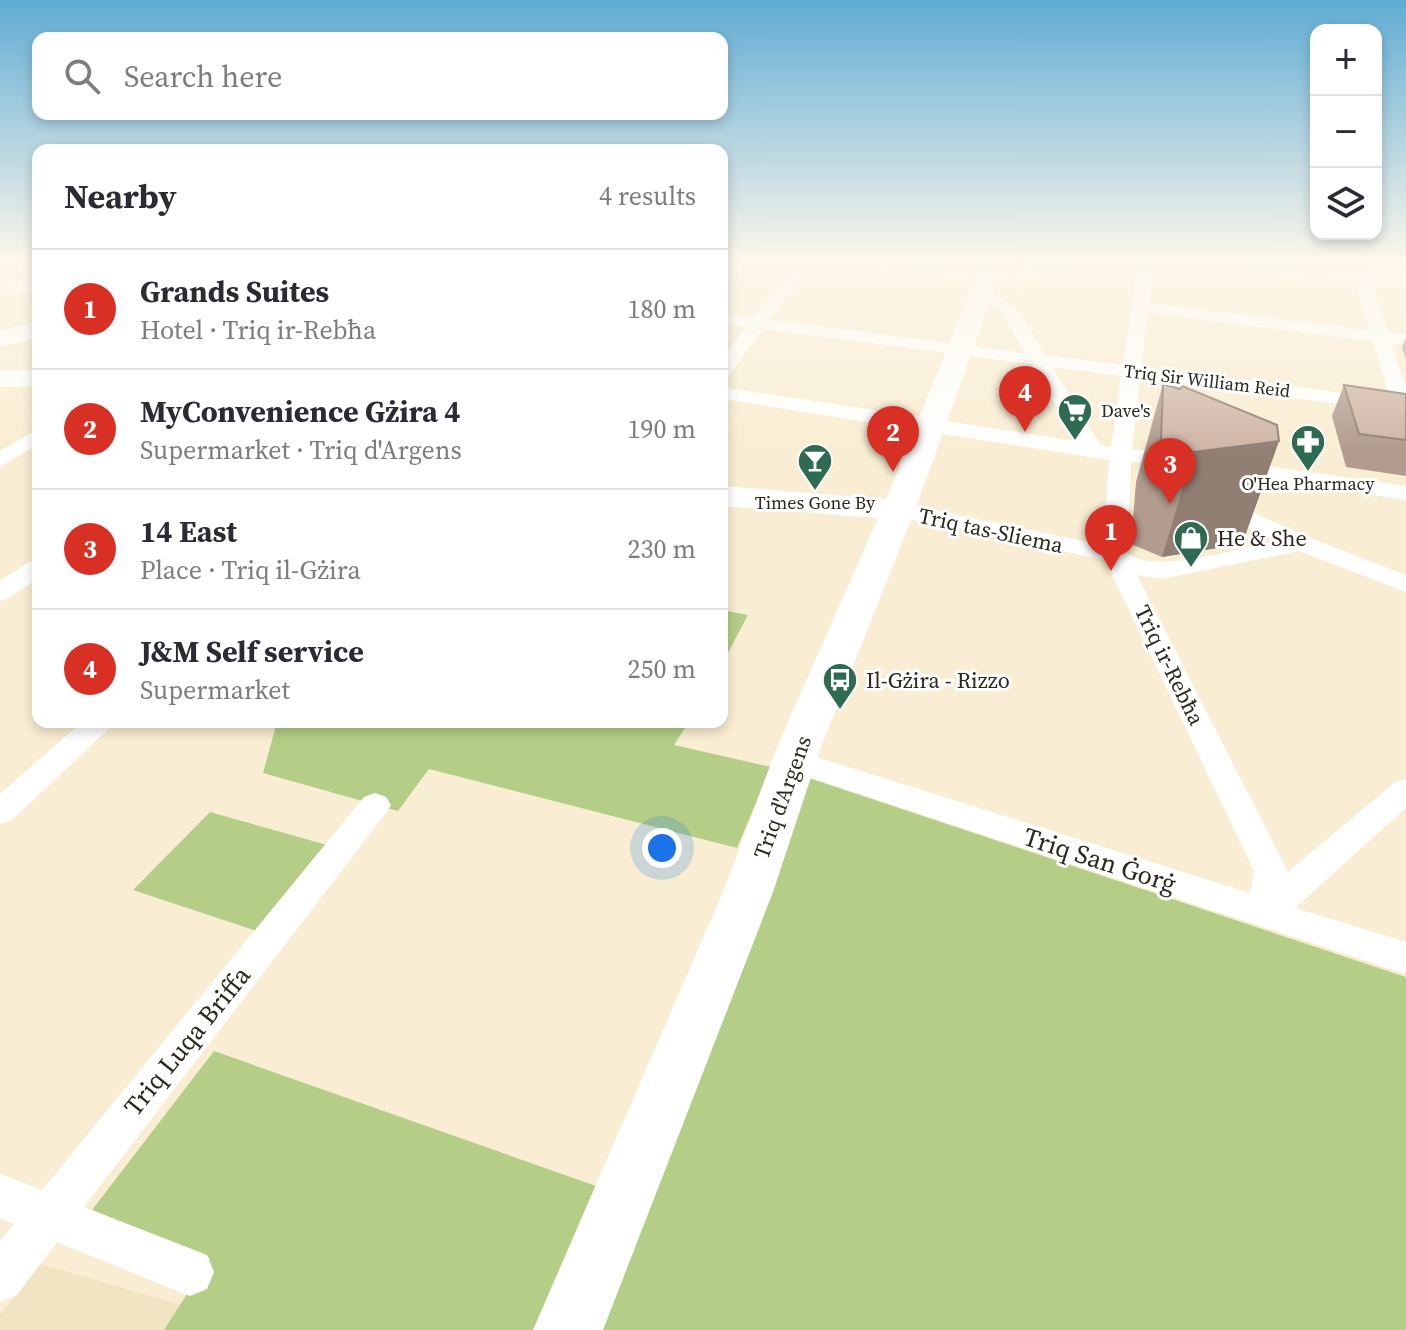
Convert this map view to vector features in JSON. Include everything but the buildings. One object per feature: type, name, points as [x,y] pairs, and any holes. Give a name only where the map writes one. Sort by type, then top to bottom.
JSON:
[{"type":"highway","points":[[0,332],[32,327]]},
{"type":"highway","points":[[0,339],[32,328]]},
{"type":"main road","name":"Triq d'Argens","points":[[568,1330],[748,892],[794,761],[898,510],[970,325]]},
{"type":"main road","points":[[0,367],[32,369]]},
{"type":"main road","points":[[0,379],[32,378]]},
{"type":"main road","name":"Triq tas-Sliema","points":[[728,496],[898,510]]},
{"type":"street","points":[[728,364],[759,325]]},
{"type":"street","name":"Triq Sir William Reid","points":[[769,325],[1132,371],[1404,411]]},
{"type":"street","points":[[1018,325],[1093,450]]},
{"type":"street","name":"Triq ir-Rebħa","points":[[1138,325],[1120,457],[1115,555],[1271,871],[1265,913]]},
{"type":"street","points":[[1289,325],[1406,340]]},
{"type":"street","points":[[1376,325],[1404,411]]},
{"type":"street","points":[[728,394],[1093,450],[1120,457],[1176,484]]},
{"type":"street","points":[[0,461],[32,445]]},
{"type":"street","points":[[1120,457],[1146,455],[1406,493]]},
{"type":"street","points":[[1204,497],[1301,543],[1406,584]]},
{"type":"street","name":"Triq tas-Sliema","points":[[898,510],[1115,555],[1127,566],[1161,571],[1301,543]]},
{"type":"street","points":[[0,593],[32,574]]},
{"type":"street","points":[[8,797],[94,728]]},
{"type":"street","name":"Triq San Ġorġ","points":[[794,761],[1406,958]]},
{"type":"street","points":[[1265,913],[1406,790]]},
{"type":"street","name":"Triq Luqa Briffa","points":[[0,1278],[375,805]]},
{"type":"street","points":[[0,1196],[190,1272]]},
{"type":"shaded area","points":[[41,1264],[181,1305],[164,1330],[0,1330],[0,1315]]},
{"type":"green space","points":[[728,611],[748,615],[728,653]]},
{"type":"green space","points":[[275,728],[685,728],[674,745],[771,767],[737,848],[429,769],[398,811],[263,773]]},
{"type":"green space","points":[[809,778],[1406,977],[1406,1330],[601,1330]]},
{"type":"green space","points":[[210,812],[327,845],[257,931],[133,890]]},
{"type":"green space","points":[[214,1051],[596,1186],[536,1330],[164,1330],[210,1258],[92,1210]]},
{"type":"place","name":"J&M Self service","points":[[1025,432]]},
{"type":"place","name":"Dave's","points":[[1075,442]]},
{"type":"place","name":"MyConvenience Gżira 4","points":[[893,472]]},
{"type":"place","name":"O'Hea Pharmacy","points":[[1308,473]]},
{"type":"place","name":"Times Gone By","points":[[815,492]]},
{"type":"place","name":"14 East","points":[[1170,504]]},
{"type":"place","name":"He & She","points":[[1191,569]]},
{"type":"place","name":"Grands Suites","points":[[1111,571]]},
{"type":"place","name":"Il-Gżira - Rizzo","points":[[840,711]]}]
